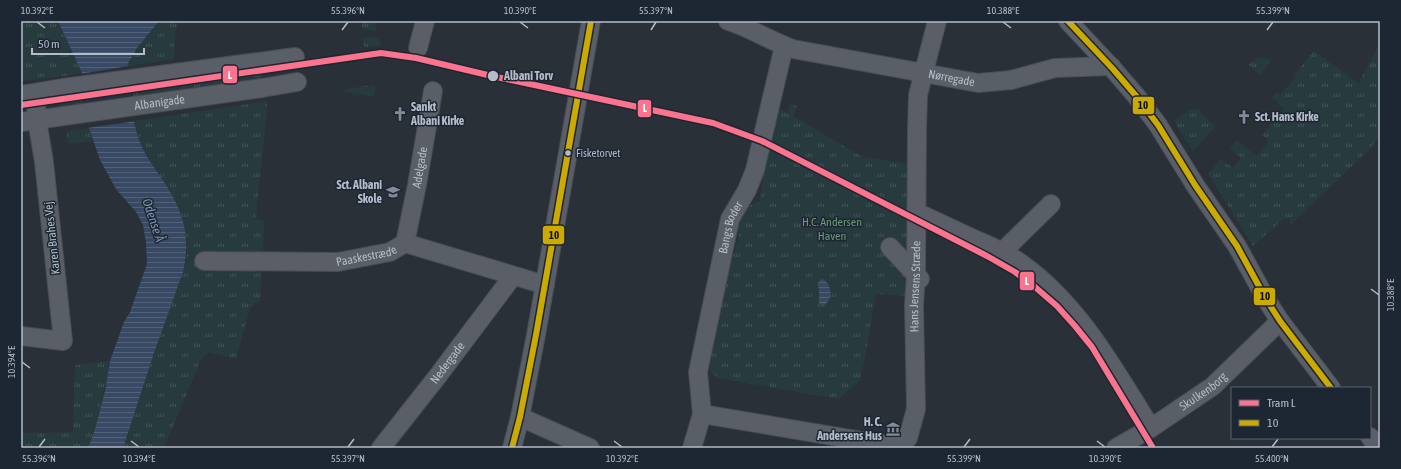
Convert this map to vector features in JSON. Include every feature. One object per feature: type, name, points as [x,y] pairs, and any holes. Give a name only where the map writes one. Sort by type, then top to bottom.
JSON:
[{"type":"street","points":[[418,48],[425,21]]},
{"type":"street","points":[[512,448],[520,418],[545,285],[591,21]]},
{"type":"street","points":[[728,21],[749,24],[776,43],[788,47]]},
{"type":"street","name":"Hans Jensens Stræde","points":[[898,447],[908,438],[916,409],[914,305],[920,279],[916,212],[918,95],[925,73],[937,21]]},
{"type":"street","points":[[1068,21],[1111,66],[1158,125],[1195,185],[1237,246],[1266,299],[1280,321],[1330,387]]},
{"type":"street","name":"Nørregade","points":[[788,47],[978,84],[1010,80],[1055,68],[1111,66]]},
{"type":"street","name":"Bangs Boder","points":[[692,448],[702,414],[698,372],[730,219],[748,190],[755,170],[788,47]]},
{"type":"street","points":[[28,94],[295,57]]},
{"type":"street","name":"Albanigade","points":[[29,121],[297,82]]},
{"type":"street","name":"Adelgade","points":[[405,243],[417,185],[433,91]]},
{"type":"street","name":"Karen Brahes Vej","points":[[21,336],[63,341],[44,162],[29,121],[28,94]]},
{"type":"street","points":[[1002,252],[1051,204]]},
{"type":"street","points":[[916,212],[1002,252],[1022,264],[1046,283],[1070,307],[1100,346],[1152,428]]},
{"type":"street","name":"Paaskestræde","points":[[204,261],[338,262],[390,252],[405,243],[545,285]]},
{"type":"street","points":[[890,247],[920,279]]},
{"type":"street","name":"Nedergade","points":[[381,448],[513,276]]},
{"type":"street","name":"Skulkenborg","points":[[1116,448],[1152,428],[1213,386],[1280,321]]},
{"type":"street","points":[[702,414],[898,447]]},
{"type":"street","points":[[520,418],[590,448]]},
{"type":"street","points":[[1371,438],[1379,448]]},
{"type":"green space","points":[[21,21],[58,21],[82,73],[21,81]]},
{"type":"green space","points":[[159,21],[179,21],[175,34],[174,59],[126,67],[137,48]]},
{"type":"green space","points":[[362,21],[374,21],[377,27],[376,30],[374,31],[362,28]]},
{"type":"green space","points":[[363,38],[377,38],[380,41],[380,44],[377,46],[365,47],[363,45]]},
{"type":"green space","points":[[1380,43],[1380,138],[1290,225],[1290,220],[1285,218],[1253,246],[1208,174],[1221,159],[1233,168],[1241,158],[1230,149],[1237,140],[1257,156],[1269,141],[1262,135],[1284,108],[1272,98],[1276,93],[1280,95],[1295,78],[1293,76],[1314,51],[1357,82],[1358,85]]},
{"type":"green space","points":[[1263,57],[1272,60],[1260,75],[1248,64],[1256,58]]},
{"type":"green space","points":[[261,67],[263,81],[62,113],[59,94]]},
{"type":"green space","points":[[373,85],[376,88],[373,97],[343,91],[346,89]]},
{"type":"green space","points":[[267,101],[256,219],[264,221],[260,300],[250,308],[236,359],[208,352],[200,362],[164,448],[123,448],[187,258],[187,239],[170,192],[148,160],[139,141],[135,121]]},
{"type":"green space","name":"H.C. Andersen Haven","points":[[790,104],[797,106],[794,117],[863,157],[911,164],[909,296],[876,294],[860,380],[839,399],[718,378],[709,370],[729,268],[739,237],[737,227],[738,222],[749,206],[760,201],[766,159],[779,108],[788,113]]},
{"type":"green space","points":[[1200,109],[1200,113],[1216,126],[1193,151],[1176,125],[1175,120],[1190,110]]},
{"type":"green space","points":[[89,128],[93,141],[68,144],[66,132]]},
{"type":"green space","points":[[110,361],[101,404],[88,448],[21,448],[21,433],[73,432],[75,365]]},
{"type":"water","name":"Odense Å","points":[[58,21],[159,21],[137,48],[126,67],[137,134],[144,152],[169,190],[180,212],[186,235],[186,259],[183,272],[154,353],[123,448],[88,448],[95,429],[105,391],[110,361],[124,322],[130,312],[147,264],[146,243],[143,225],[136,212],[116,189],[100,160],[89,128],[82,73]]},
{"type":"water","points":[[823,279],[829,285],[830,297],[823,306],[819,303],[818,283]]},
{"type":"pier","points":[[129,66],[137,121],[87,128],[80,74]]},
{"type":"tram line","name":"L","points":[[21,105],[381,53],[416,58],[492,76],[713,123],[762,141],[987,256],[1015,272],[1057,306],[1092,347],[1153,448]]},
{"type":"transit line","name":"10","points":[[512,448],[520,417],[536,335],[591,21]]},
{"type":"transit line","name":"10","points":[[1068,21],[1113,69],[1158,125],[1195,185],[1237,246],[1266,299],[1280,321],[1330,387]]},
{"type":"place","name":"Albani Torv","points":[[493,76]]},
{"type":"place","name":"Sankt Albani Kirke","points":[[400,114]]},
{"type":"place","name":"Sct. Hans Kirke","points":[[1244,117]]},
{"type":"place","name":"Fisketorvet","points":[[568,153]]},
{"type":"place","name":"Sct. Albani Skole","points":[[393,192]]},
{"type":"place","name":"H. C. Andersens Hus","points":[[893,429]]}]
